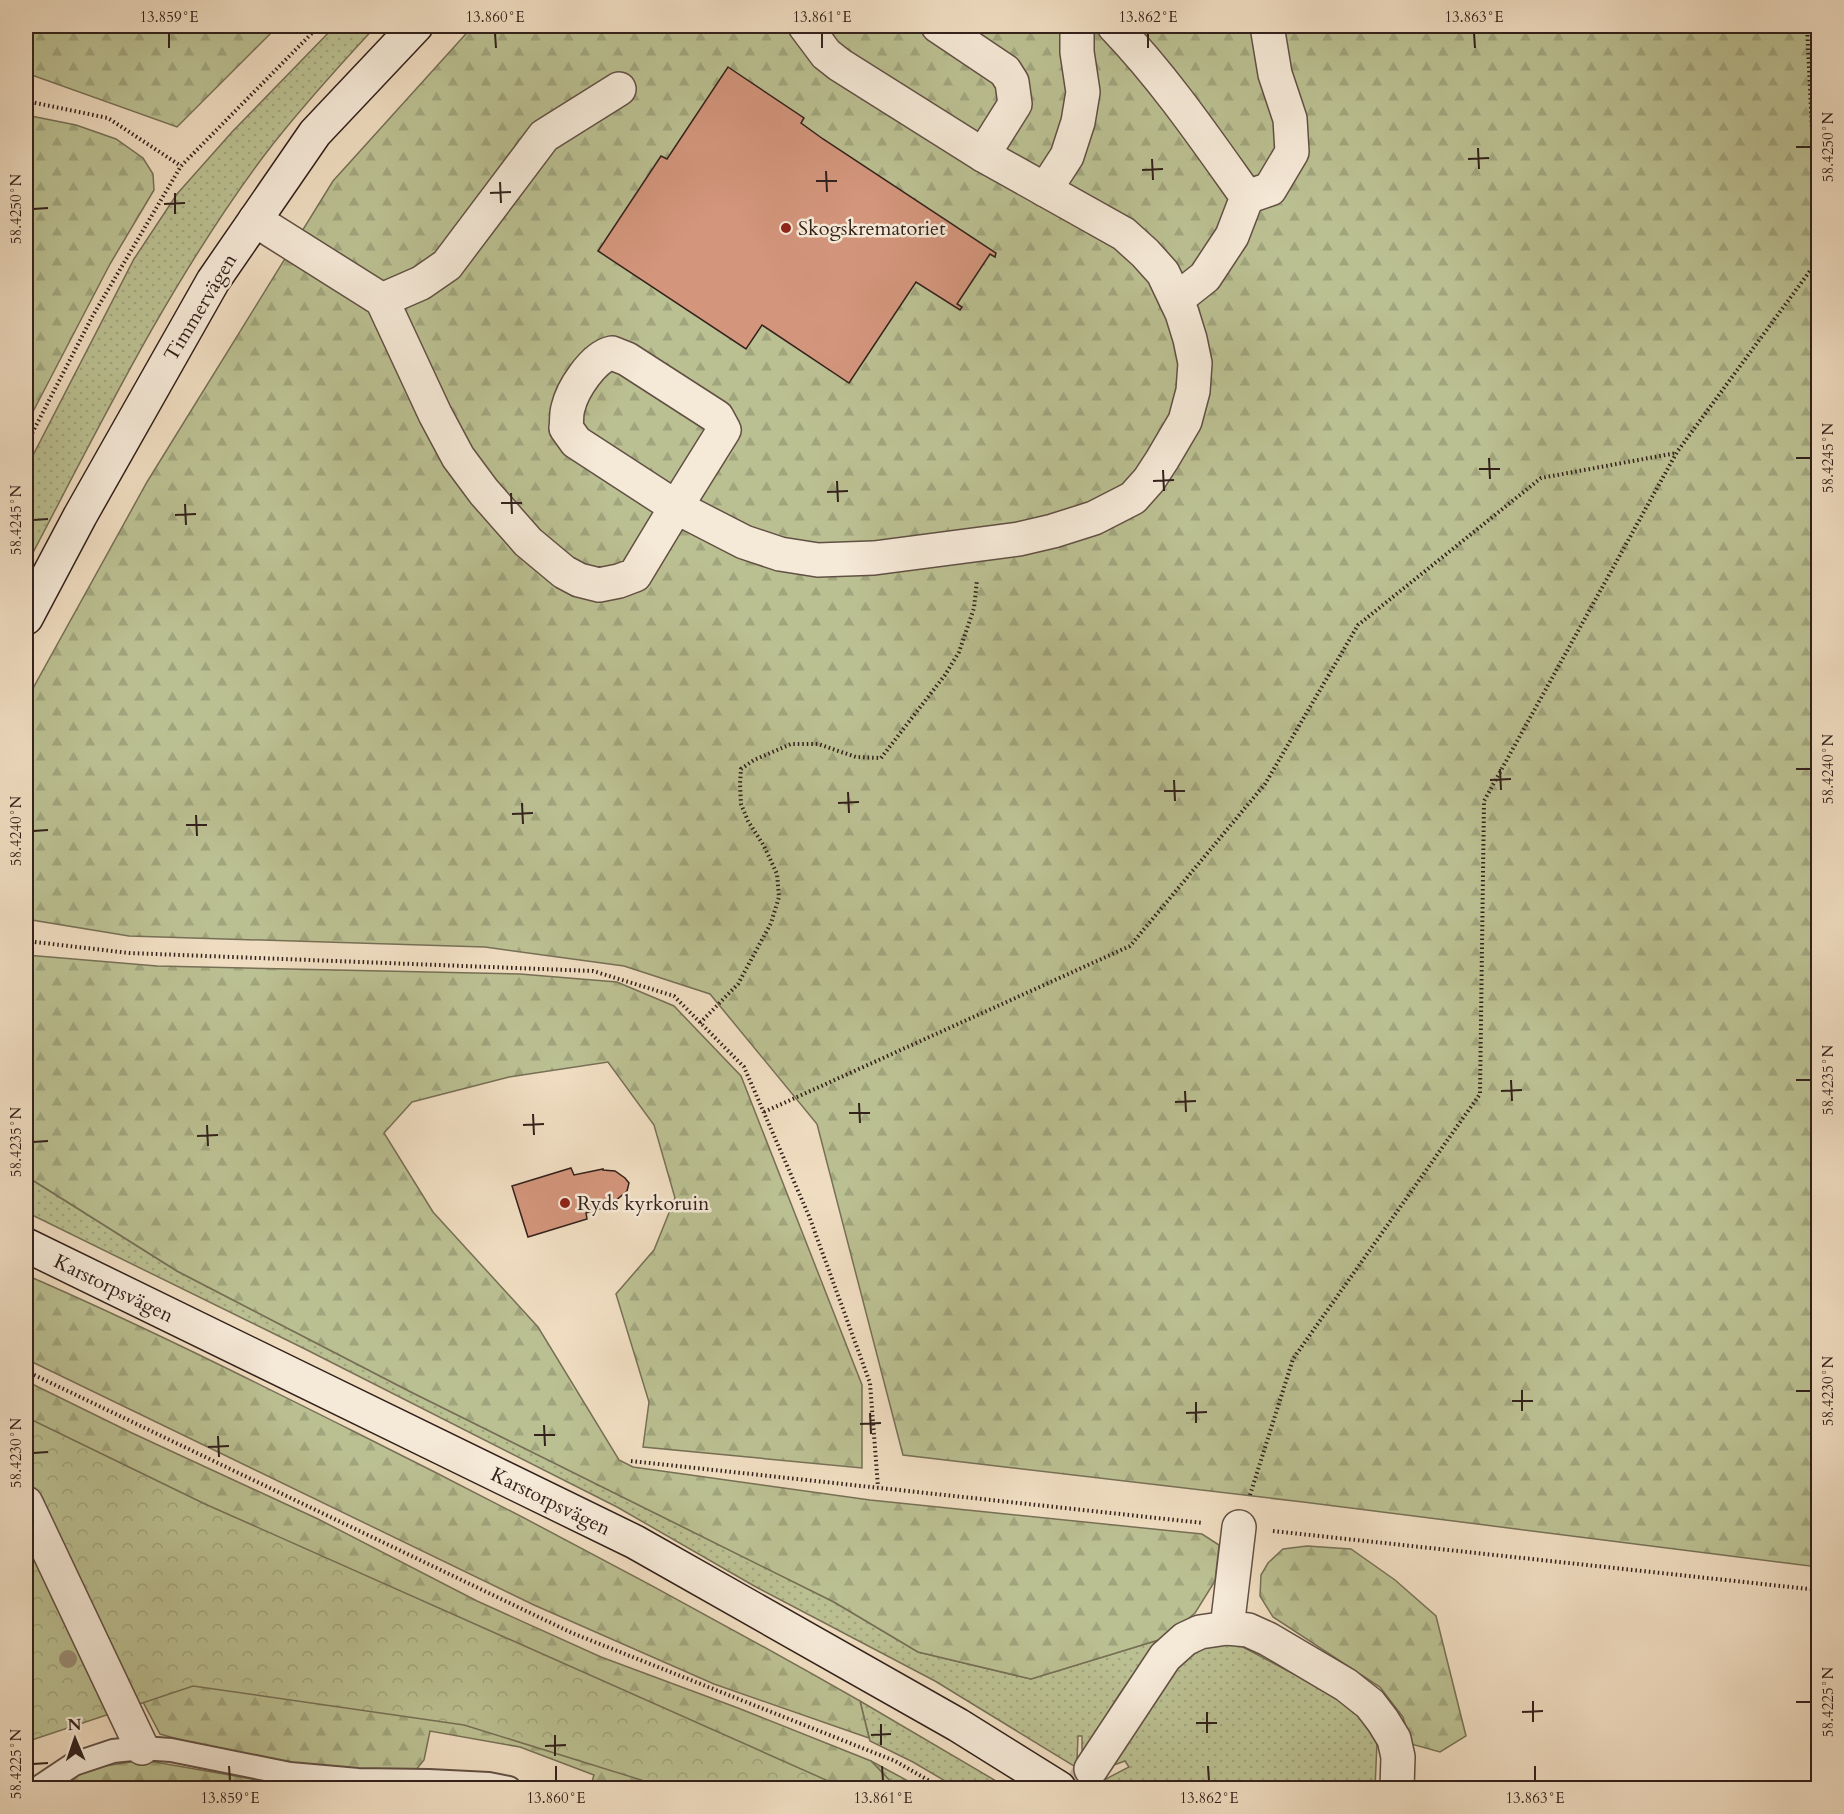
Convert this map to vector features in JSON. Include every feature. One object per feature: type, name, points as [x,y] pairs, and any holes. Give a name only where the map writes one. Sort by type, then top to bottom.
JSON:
[{"type":"street","name":"Timmervägen","points":[[26,618],[80,516],[213,281],[315,133],[416,26]]},
{"type":"street","points":[[255,220],[382,300],[435,414],[459,457],[484,492],[528,542],[564,572],[579,580],[599,585],[635,575],[676,507],[724,430],[717,417],[627,359],[612,353],[603,355],[583,377],[568,407],[566,428],[576,442],[676,507],[744,542],[780,554],[818,560],[874,558],[1019,539],[1094,518],[1132,498],[1149,480],[1185,421],[1193,391],[1195,363],[1187,330],[1163,273],[1124,234],[983,155],[840,66],[826,54],[805,26]]},
{"type":"street","points":[[938,26],[1005,71],[1012,82],[1015,104],[983,155]]},
{"type":"street","points":[[1045,190],[1067,156],[1078,122],[1083,92],[1077,52],[1077,26]]},
{"type":"street","points":[[1114,26],[1185,109],[1247,197]]},
{"type":"street","points":[[1176,300],[1205,277],[1232,236],[1247,197],[1270,189],[1292,152],[1290,119],[1275,74],[1267,26]]},
{"type":"street","points":[[382,300],[421,283],[447,265],[544,136],[619,89]]},
{"type":"street","name":"Karstorpsvägen","points":[[26,1245],[635,1542],[958,1725],[1059,1788]]},
{"type":"street","points":[[26,1503],[142,1748]]},
{"type":"street","points":[[1227,1628],[1239,1527]]},
{"type":"street","points":[[1091,1769],[1164,1657],[1185,1639],[1200,1632],[1227,1628],[1248,1630],[1268,1639],[1346,1685],[1370,1704],[1394,1739],[1398,1757],[1397,1788]]},
{"type":"lane","points":[[38,1788],[74,1764],[113,1751],[142,1748],[171,1750],[290,1774],[358,1780],[489,1784],[508,1788]]},
{"type":"path","points":[[26,445],[92,317],[181,166],[319,26]]},
{"type":"path","points":[[1239,1527],[1293,1359],[1480,1094],[1484,801],[1677,452],[1818,258],[1807,26]]},
{"type":"path","points":[[26,101],[108,118],[181,166]]},
{"type":"path","points":[[764,1112],[1130,946],[1265,784],[1358,625],[1541,478],[1677,452]]},
{"type":"path","points":[[700,1023],[738,984],[771,923],[779,897],[777,874],[741,804],[741,769],[754,760],[791,744],[818,744],[856,757],[880,758],[945,675],[959,652],[974,608],[978,570],[972,544]]},
{"type":"path","points":[[26,941],[129,952],[593,971],[674,996],[744,1067],[809,1216],[870,1383],[878,1488]]},
{"type":"path","points":[[26,1371],[572,1633],[895,1761],[942,1788]]},
{"type":"green space","points":[[26,26],[278,26],[177,127],[26,73]]},
{"type":"green space","points":[[335,26],[376,26],[276,140],[229,205],[166,305],[108,409],[26,566],[26,469],[134,259],[177,194],[232,132]]},
{"type":"green space","points":[[473,26],[1818,26],[1818,1567],[1303,1502],[903,1455],[817,1124],[710,994],[624,966],[485,947],[129,936],[26,919],[26,701],[147,482],[333,181]]},
{"type":"green space","points":[[26,115],[76,125],[116,139],[143,158],[153,174],[154,190],[110,264],[26,425]]},
{"type":"green space","points":[[26,955],[157,966],[520,974],[617,982],[674,1006],[741,1076],[862,1385],[862,1468],[643,1447],[649,1402],[616,1294],[654,1250],[675,1198],[654,1125],[608,1062],[509,1077],[412,1102],[384,1133],[433,1212],[538,1327],[619,1460],[633,1467],[870,1500],[1202,1534],[1219,1545],[1215,1581],[1195,1613],[1165,1638],[1031,1679],[918,1652],[834,1602],[409,1391],[177,1271],[26,1176]]},
{"type":"green space","points":[[26,1176],[177,1271],[409,1391],[834,1602],[918,1652],[1031,1679],[1165,1638],[1129,1680],[1082,1758],[1082,1736],[1078,1736],[1077,1761],[1106,1779],[1129,1767],[1125,1761],[1108,1767],[1174,1661],[1216,1641],[1241,1646],[1328,1692],[1360,1717],[1377,1743],[1375,1788],[1110,1788],[935,1681],[756,1587],[617,1507],[305,1349],[26,1212]]},
{"type":"green space","points":[[26,1275],[191,1351],[417,1463],[671,1596],[860,1701],[869,1738],[714,1684],[534,1605],[26,1359]]},
{"type":"green space","points":[[26,1381],[318,1519],[477,1601],[601,1657],[871,1761],[897,1788],[590,1788],[594,1775],[520,1747],[430,1731],[424,1760],[415,1771],[342,1771],[237,1756],[160,1734],[26,1481]]},
{"type":"green space","points":[[26,1417],[205,1504],[844,1788],[667,1788],[464,1725],[193,1686],[26,1742]]},
{"type":"green space","points":[[1307,1546],[1351,1549],[1395,1580],[1436,1616],[1466,1736],[1440,1752],[1411,1744],[1403,1717],[1380,1687],[1273,1617],[1260,1596],[1261,1575],[1268,1563],[1283,1549]]},
{"type":"green space","points":[[860,1701],[1008,1788],[957,1788],[913,1762],[870,1741]]},
{"type":"green space","points":[[143,1760],[264,1781],[387,1788],[55,1788],[80,1770]]},
{"type":"green space","points":[[871,1761],[921,1788],[897,1788]]},
{"type":"building","name":"Skogskrematoriet","points":[[728,67],[804,118],[801,123],[823,139],[996,253],[995,257],[990,254],[957,304],[962,307],[960,310],[916,282],[849,383],[762,325],[746,349],[598,251],[661,156],[667,159]]},
{"type":"building","name":"Ryds kyrkoruin","points":[[571,1168],[574,1175],[603,1169],[615,1171],[629,1183],[627,1191],[609,1206],[586,1213],[587,1219],[528,1237],[512,1186]]},
{"type":"tunnel","points":[[1080,1788],[1091,1769]]},
{"type":"place","name":"Skogskrematoriet","points":[[786,228]]},
{"type":"place","name":"Ryds kyrkoruin","points":[[565,1203]]}]
